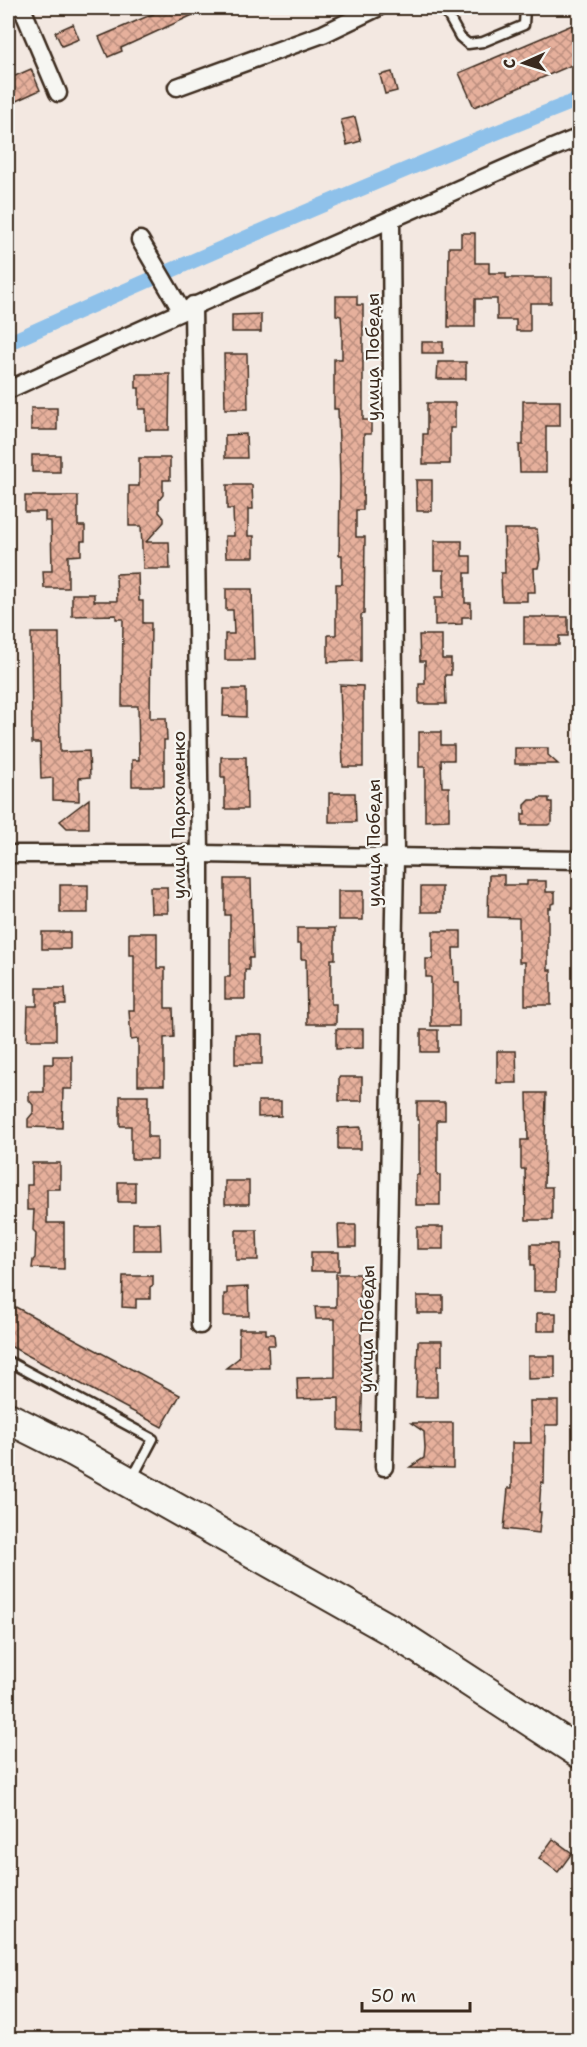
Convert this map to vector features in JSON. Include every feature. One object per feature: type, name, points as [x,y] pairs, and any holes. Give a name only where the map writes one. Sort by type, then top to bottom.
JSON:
[{"type":"highway","points":[[8,1407],[134,1474],[395,1623],[579,1732]]},
{"type":"highway","points":[[8,1418],[74,1451],[391,1630],[579,1753]]},
{"type":"street","points":[[22,8],[58,93]]},
{"type":"street","points":[[177,87],[323,34],[376,8]]},
{"type":"street","points":[[8,390],[187,308],[524,159],[579,137]]},
{"type":"street","name":"улица Победы","points":[[384,1467],[395,858],[391,219]]},
{"type":"street","name":"улица Пархоменко","points":[[140,240],[187,308],[200,854],[200,1325]]},
{"type":"street","points":[[8,854],[200,854],[579,860]]},
{"type":"lane","points":[[444,8],[460,37],[468,44],[483,42],[524,25],[525,8]]},
{"type":"lane","points":[[8,1361],[153,1439],[134,1474]]},
{"type":"building","points":[[167,8],[208,8],[121,48],[122,51],[108,57],[99,37]]},
{"type":"building","points":[[73,24],[79,39],[62,46],[55,32]]},
{"type":"building","points":[[572,25],[579,43],[579,62],[474,107],[459,73]]},
{"type":"building","points":[[31,69],[40,90],[14,102],[8,87],[8,79]]},
{"type":"building","points":[[392,72],[397,91],[385,94],[380,75]]},
{"type":"building","points":[[355,117],[361,141],[347,145],[341,120]]},
{"type":"building","points":[[461,233],[475,233],[475,263],[489,263],[489,273],[506,273],[506,278],[551,278],[551,303],[530,303],[530,331],[516,331],[516,320],[497,320],[497,299],[475,299],[475,327],[448,327],[449,247],[461,247]]},
{"type":"building","points":[[336,296],[357,296],[357,305],[363,305],[363,420],[371,420],[371,434],[364,434],[363,510],[356,510],[356,537],[365,537],[361,661],[328,662],[328,635],[336,635],[336,584],[342,584],[342,555],[339,555],[338,409],[334,409],[334,359],[342,359],[342,331],[341,316],[336,315]]},
{"type":"building","points":[[261,314],[261,332],[232,332],[232,315]]},
{"type":"building","points":[[422,342],[443,342],[443,353],[422,353]]},
{"type":"building","points":[[224,354],[247,354],[248,409],[225,409]]},
{"type":"building","points":[[438,362],[466,362],[466,379],[437,379]]},
{"type":"building","points":[[136,374],[170,374],[169,430],[146,430],[146,409],[139,409]]},
{"type":"building","points":[[523,401],[560,401],[560,426],[546,426],[546,472],[520,472],[519,445],[523,445]]},
{"type":"building","points":[[427,403],[455,403],[455,428],[450,428],[450,464],[423,464],[423,434],[427,434]]},
{"type":"building","points":[[31,408],[57,408],[57,430],[31,430]]},
{"type":"building","points":[[246,434],[247,458],[225,458],[225,435]]},
{"type":"building","points":[[32,455],[60,455],[60,472],[32,472]]},
{"type":"building","points":[[139,458],[170,458],[170,480],[163,480],[163,495],[159,500],[159,512],[164,522],[146,542],[169,542],[170,569],[143,569],[141,526],[129,526],[129,486],[139,486]]},
{"type":"building","points":[[416,480],[432,480],[432,511],[417,511]]},
{"type":"building","points":[[227,485],[252,485],[253,509],[248,509],[248,536],[254,536],[254,557],[226,557],[225,536],[234,536],[233,509],[227,509]]},
{"type":"building","points":[[25,496],[78,496],[78,526],[85,526],[85,541],[81,541],[81,555],[68,556],[68,588],[44,588],[43,571],[52,571],[51,521],[45,521],[45,512],[25,512]]},
{"type":"building","points":[[504,529],[537,529],[540,559],[538,568],[534,568],[535,592],[527,592],[527,601],[502,601],[501,573],[505,573]]},
{"type":"building","points":[[434,541],[462,541],[462,556],[471,556],[471,573],[465,573],[465,603],[471,603],[471,617],[462,617],[462,624],[435,625],[435,597],[444,597],[444,570],[434,570]]},
{"type":"building","points":[[138,573],[139,601],[143,601],[143,623],[151,623],[150,718],[166,718],[164,786],[132,786],[132,760],[139,760],[138,706],[122,706],[123,619],[116,619],[116,615],[72,616],[72,594],[94,594],[94,601],[117,601],[116,574]]},
{"type":"building","points":[[226,589],[252,589],[254,660],[225,660],[225,634],[234,634],[233,610],[226,610]]},
{"type":"building","points":[[524,617],[568,617],[568,636],[559,636],[559,645],[524,645]]},
{"type":"building","points":[[31,633],[59,633],[60,752],[89,751],[90,777],[79,778],[79,801],[53,800],[53,778],[41,779],[40,743],[32,743]]},
{"type":"building","points":[[419,635],[442,635],[442,659],[451,659],[451,675],[445,675],[446,704],[419,704],[419,684],[425,684],[425,661],[420,661]]},
{"type":"building","points":[[340,685],[363,686],[363,767],[343,767]]},
{"type":"building","points":[[224,689],[246,689],[246,717],[223,716]]},
{"type":"building","points":[[419,732],[441,732],[441,745],[454,745],[454,760],[441,760],[442,787],[449,787],[449,820],[425,821],[425,767],[419,767]]},
{"type":"building","points":[[515,748],[548,748],[548,755],[558,764],[515,764]]},
{"type":"building","points":[[221,757],[246,757],[247,809],[225,809],[225,777],[221,777]]},
{"type":"building","points":[[329,793],[355,793],[356,822],[329,822]]},
{"type":"building","points":[[549,798],[549,802],[552,802],[552,822],[548,825],[522,825],[525,805],[530,800]]},
{"type":"building","points":[[89,799],[89,828],[67,828],[60,821]]},
{"type":"building","points":[[489,875],[504,875],[504,885],[527,885],[527,881],[546,881],[546,892],[555,892],[555,903],[548,908],[548,970],[551,970],[551,1005],[525,1005],[525,962],[519,962],[519,918],[488,917]]},
{"type":"building","points":[[225,879],[251,879],[253,958],[249,958],[249,970],[245,970],[245,999],[225,999],[225,977],[230,977],[230,915],[225,915]]},
{"type":"building","points":[[60,885],[88,885],[88,913],[60,913]]},
{"type":"building","points":[[150,887],[167,887],[168,913],[151,913]]},
{"type":"building","points":[[421,887],[442,887],[442,912],[421,912]]},
{"type":"building","points":[[338,891],[363,891],[363,920],[338,920]]},
{"type":"building","points":[[297,928],[335,928],[335,959],[331,959],[331,1004],[336,1004],[336,1024],[307,1024],[306,959],[301,959],[301,944],[297,944]]},
{"type":"building","points":[[433,931],[461,931],[461,948],[453,948],[454,982],[459,982],[459,1026],[431,1026],[431,977],[426,977],[426,959],[433,959]]},
{"type":"building","points":[[42,932],[70,932],[70,949],[42,949]]},
{"type":"building","points":[[129,933],[157,933],[157,968],[165,968],[165,1008],[173,1008],[174,1037],[164,1038],[164,1085],[138,1085],[138,1039],[131,1040],[129,1010],[134,1010],[134,955],[129,955]]},
{"type":"building","points":[[37,988],[65,988],[66,1005],[56,1005],[56,1040],[27,1040],[28,1006],[37,1006]]},
{"type":"building","points":[[336,1029],[363,1029],[363,1048],[336,1049]]},
{"type":"building","points":[[421,1030],[438,1030],[438,1052],[421,1052]]},
{"type":"building","points":[[235,1034],[262,1034],[262,1064],[235,1064]]},
{"type":"building","points":[[497,1051],[516,1051],[517,1083],[497,1083]]},
{"type":"building","points":[[53,1056],[72,1056],[72,1089],[63,1089],[62,1128],[28,1127],[28,1119],[33,1113],[29,1092],[44,1092],[44,1064],[53,1064]]},
{"type":"building","points":[[339,1077],[362,1077],[362,1101],[339,1101]]},
{"type":"building","points":[[527,1093],[546,1093],[544,1187],[552,1187],[552,1220],[526,1220],[525,1169],[521,1169],[521,1140],[528,1140]]},
{"type":"building","points":[[120,1096],[148,1096],[148,1137],[157,1137],[157,1159],[131,1159],[131,1126],[120,1126]]},
{"type":"building","points":[[258,1101],[281,1101],[281,1116],[258,1117]]},
{"type":"building","points":[[417,1102],[445,1102],[445,1120],[437,1120],[437,1175],[440,1175],[440,1205],[416,1205],[416,1175],[419,1175]]},
{"type":"building","points":[[361,1127],[361,1149],[338,1149],[338,1128]]},
{"type":"building","points":[[32,1163],[60,1163],[60,1189],[47,1189],[47,1223],[64,1223],[64,1269],[32,1268],[35,1258],[36,1233],[33,1230],[34,1210],[27,1210],[27,1185],[32,1185]]},
{"type":"building","points":[[225,1181],[249,1181],[249,1204],[225,1204]]},
{"type":"building","points":[[118,1182],[135,1182],[135,1202],[118,1202]]},
{"type":"building","points":[[133,1223],[160,1223],[161,1250],[133,1250]]},
{"type":"building","points":[[338,1225],[356,1225],[356,1247],[339,1247]]},
{"type":"building","points":[[417,1227],[443,1227],[443,1249],[417,1249]]},
{"type":"building","points":[[236,1230],[257,1230],[258,1260],[236,1260]]},
{"type":"building","points":[[531,1244],[557,1244],[556,1291],[534,1291]]},
{"type":"building","points":[[311,1252],[339,1252],[339,1271],[311,1271]]},
{"type":"building","points":[[336,1274],[360,1274],[360,1307],[363,1307],[363,1319],[361,1319],[361,1375],[363,1375],[361,1431],[339,1430],[339,1398],[298,1399],[297,1378],[335,1377],[335,1319],[316,1319],[315,1307],[336,1307]]},
{"type":"building","points":[[123,1276],[153,1276],[150,1299],[136,1299],[136,1308],[122,1307]]},
{"type":"building","points":[[248,1287],[249,1316],[224,1316],[224,1294],[227,1294],[227,1288]]},
{"type":"building","points":[[417,1296],[443,1296],[443,1313],[417,1313]]},
{"type":"building","points":[[8,1303],[180,1395],[162,1427],[8,1345]]},
{"type":"building","points":[[537,1313],[556,1313],[556,1331],[537,1331]]},
{"type":"building","points":[[239,1329],[266,1329],[266,1334],[274,1334],[275,1345],[268,1345],[269,1368],[226,1368],[239,1358]]},
{"type":"building","points":[[418,1341],[442,1341],[442,1366],[437,1366],[437,1397],[416,1397]]},
{"type":"building","points":[[528,1356],[555,1356],[555,1378],[528,1379]]},
{"type":"building","points":[[530,1401],[558,1401],[558,1425],[545,1425],[544,1483],[541,1482],[539,1533],[504,1529],[508,1488],[512,1488],[512,1443],[531,1443]]},
{"type":"building","points":[[411,1423],[453,1423],[453,1468],[410,1467],[424,1458],[425,1448],[424,1432]]},
{"type":"building","points":[[553,1839],[572,1853],[558,1872],[539,1858]]},
{"type":"waterway","points":[[8,343],[292,218],[580,99]]}]
